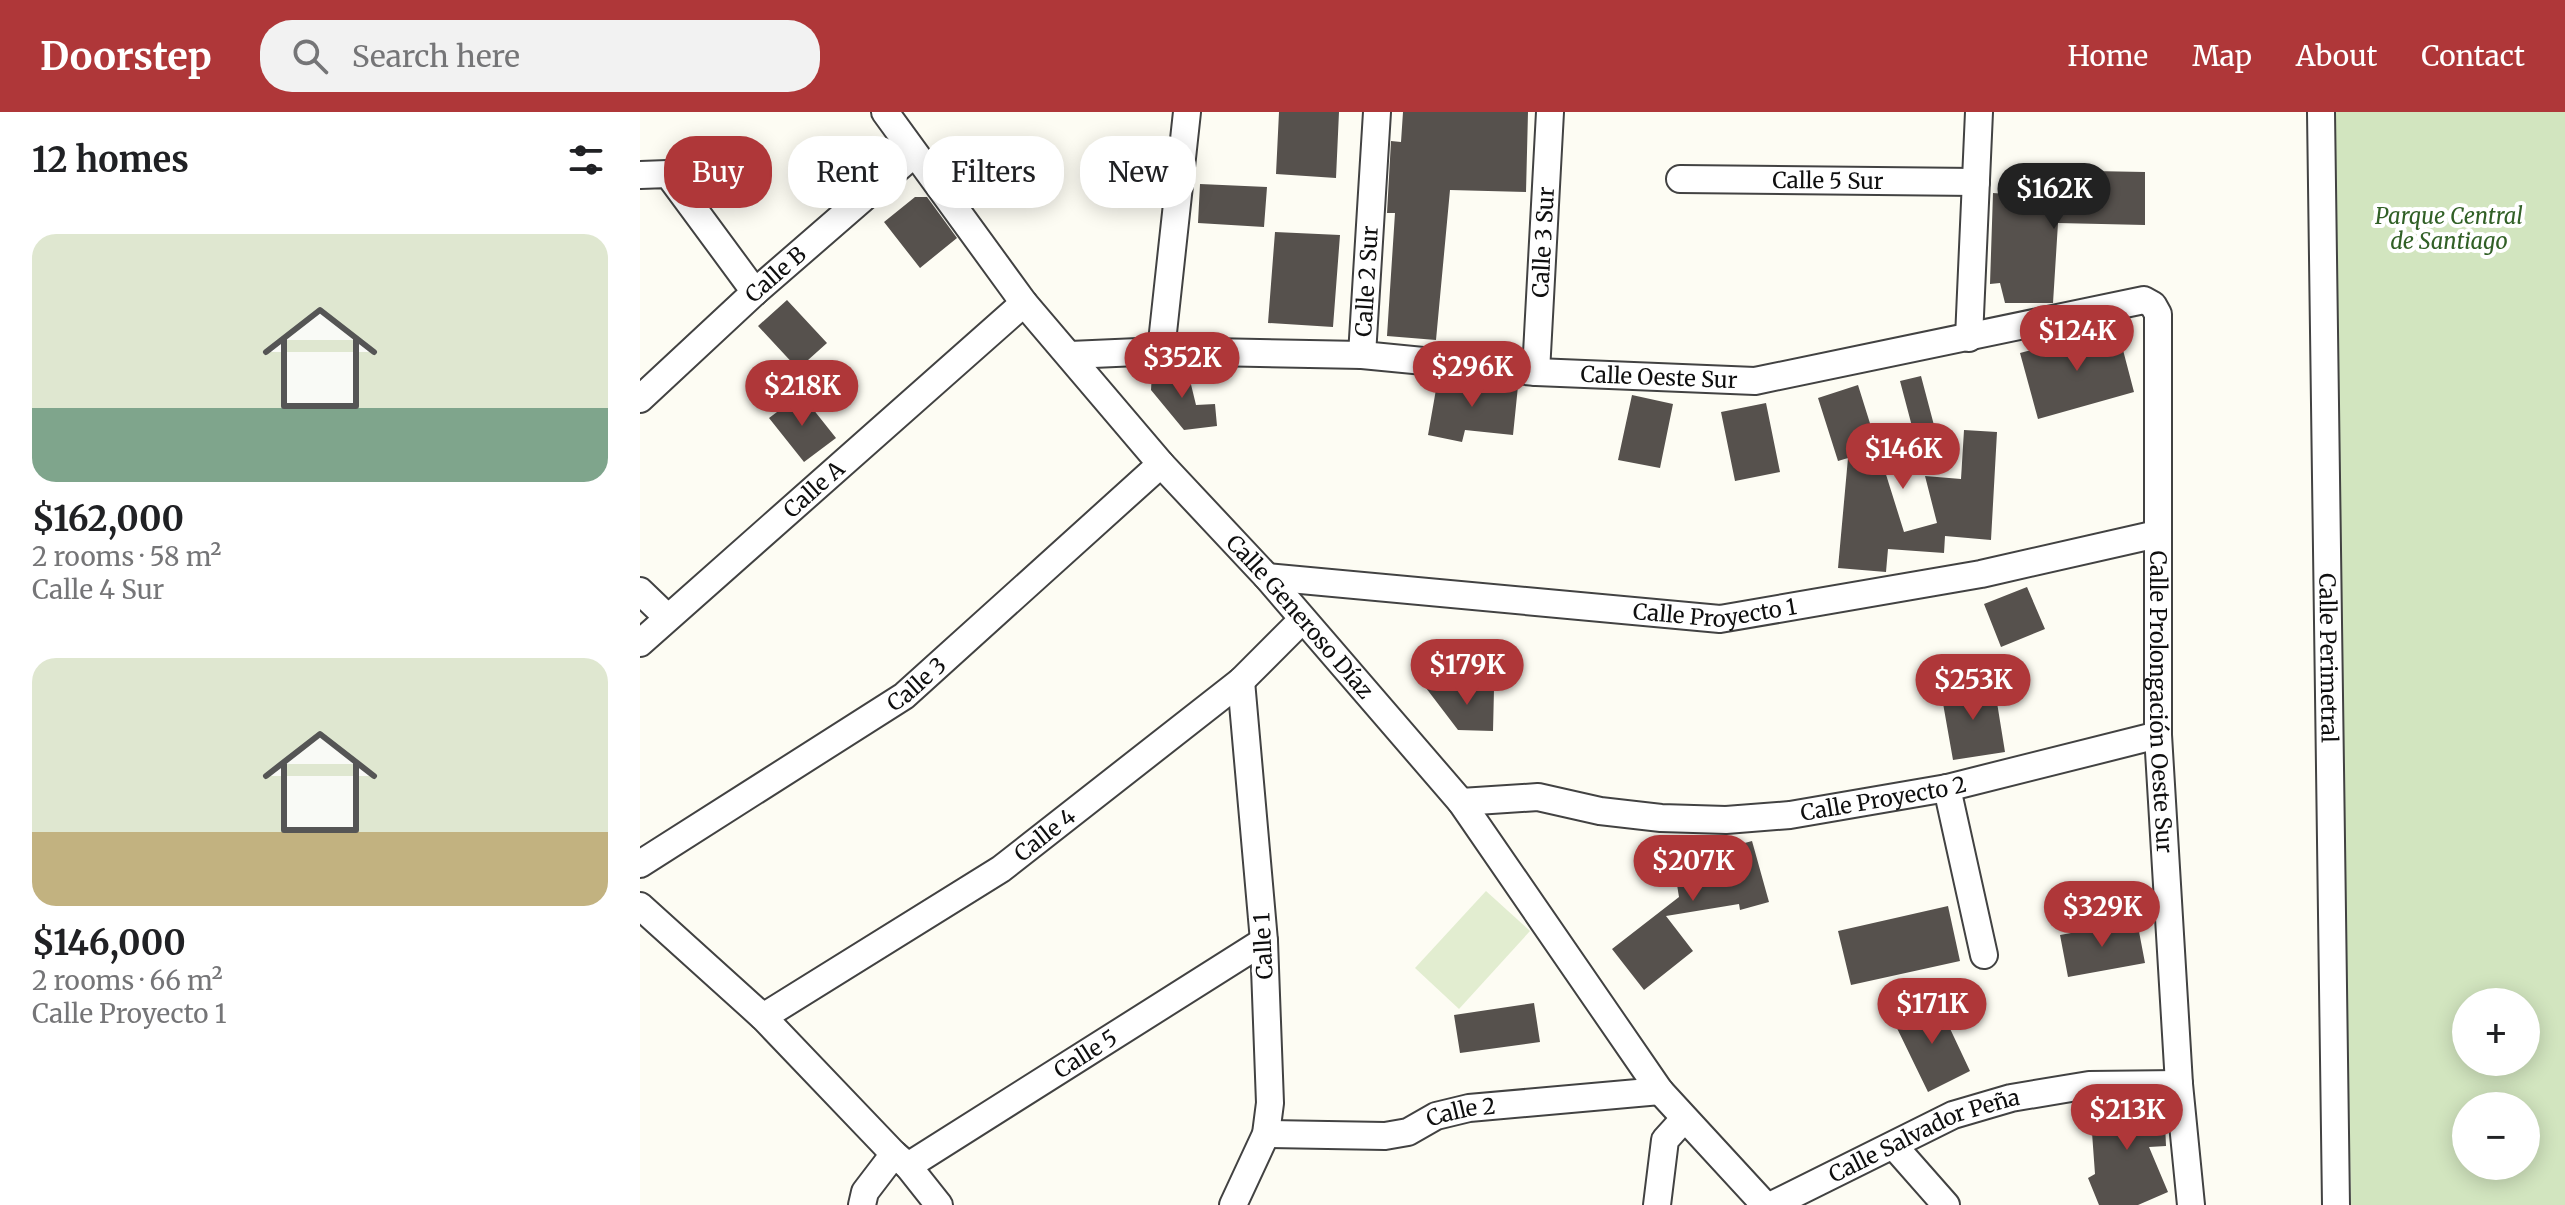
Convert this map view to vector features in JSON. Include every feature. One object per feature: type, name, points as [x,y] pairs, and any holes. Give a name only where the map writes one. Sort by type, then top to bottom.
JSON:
[{"type":"street","name":"Calle Generoso Díaz","points":[[885,112],[1024,303],[1161,464],[1267,577],[1461,802],[1660,1091],[1765,1205]]},
{"type":"street","points":[[1161,351],[1187,112]]},
{"type":"street","name":"Calle 2 Sur","points":[[1362,355],[1377,112]]},
{"type":"street","name":"Calle 3 Sur","points":[[1536,372],[1550,112]]},
{"type":"street","points":[[1969,338],[1979,112]]},
{"type":"street","name":"Calle Perimetral","points":[[2321,112],[2336,1205]]},
{"type":"street","name":"Calle B","points":[[640,399],[755,292],[914,154]]},
{"type":"street","points":[[640,175],[668,174],[755,292]]},
{"type":"street","name":"Calle 5 Sur","points":[[1680,179],[1976,182]]},
{"type":"street","name":"Calle Oeste Sur","points":[[1070,355],[1161,351],[1362,355],[1536,372],[1755,381],[2144,300]]},
{"type":"street","name":"Calle Prolongación Oeste Sur","points":[[2144,300],[2153,305],[2158,314],[2158,735],[2179,1084],[2191,1205]]},
{"type":"street","name":"Calle A","points":[[640,643],[666,616],[1024,303]]},
{"type":"street","name":"Calle 3","points":[[640,864],[904,696],[1161,464]]},
{"type":"street","name":"Calle Proyecto 1","points":[[1267,577],[1720,619],[1981,574],[2157,534]]},
{"type":"street","points":[[640,591],[666,616]]},
{"type":"street","name":"Calle 4","points":[[763,1017],[1001,869],[1241,681],[1302,620]]},
{"type":"street","name":"Calle 1","points":[[1233,1205],[1266,1134],[1270,1103],[1264,941],[1241,681]]},
{"type":"street","name":"Calle Proyecto 2","points":[[1461,802],[1499,797],[1538,797],[1600,811],[1726,820],[1790,815],[1947,788],[2158,735]]},
{"type":"street","points":[[1947,788],[1984,955]]},
{"type":"street","points":[[640,906],[763,1017],[901,1160],[939,1205]]},
{"type":"street","name":"Calle 5","points":[[901,1160],[1264,941]]},
{"type":"street","name":"Calle Salvador Peña","points":[[1772,1205],[1953,1115],[2011,1098],[2089,1085],[2179,1084]]},
{"type":"street","name":"Calle 2","points":[[1266,1134],[1385,1136],[1408,1132],[1436,1116],[1469,1108],[1660,1091]]},
{"type":"street","points":[[1657,1205],[1665,1140],[1684,1119]]},
{"type":"street","points":[[1894,1146],[1946,1205]]},
{"type":"street","points":[[862,1205],[865,1192],[901,1160]]},
{"type":"green space","name":"Parque Central de Santiago","points":[[2330,112],[2565,112],[2565,1205],[2351,1205]]},
{"type":"green space","points":[[1486,891],[1530,931],[1459,1009],[1415,968]]},
{"type":"building","points":[[1279,112],[1339,112],[1336,178],[1276,174]]},
{"type":"building","points":[[1403,112],[1528,112],[1526,192],[1450,190],[1436,340],[1387,336],[1395,213],[1387,213],[1391,141],[1401,142]]},
{"type":"building","points":[[2092,171],[2145,172],[2145,225],[2058,223],[2053,303],[2005,303],[2000,283],[1990,284],[1993,193],[2092,200]]},
{"type":"building","points":[[1200,184],[1267,187],[1264,227],[1198,223]]},
{"type":"building","points":[[915,197],[923,197],[923,208],[935,208],[957,238],[920,268],[884,222],[901,208],[907,208],[907,203]]},
{"type":"building","points":[[1275,232],[1340,235],[1333,327],[1268,323]]},
{"type":"building","points":[[787,300],[827,343],[798,369],[758,326]]},
{"type":"building","points":[[2117,327],[2134,392],[2038,419],[2020,353]]},
{"type":"building","points":[[1187,368],[1196,405],[1215,404],[1217,426],[1184,430],[1151,390],[1152,372]]},
{"type":"building","points":[[1921,376],[1935,429],[1914,434],[1900,381]]},
{"type":"building","points":[[1438,378],[1518,386],[1513,435],[1465,430],[1462,442],[1428,435]]},
{"type":"building","points":[[1858,385],[1904,532],[1937,523],[1925,476],[1961,479],[1964,430],[1997,432],[1991,540],[1945,536],[1944,553],[1888,549],[1886,572],[1838,568],[1848,458],[1838,461],[1818,398]]},
{"type":"building","points":[[801,394],[836,438],[804,462],[769,418]]},
{"type":"building","points":[[1632,395],[1673,404],[1660,468],[1618,460]]},
{"type":"building","points":[[1766,403],[1780,472],[1735,481],[1721,412]]},
{"type":"building","points":[[2027,587],[2045,629],[2001,647],[1984,604]]},
{"type":"building","points":[[1994,684],[2005,752],[1953,760],[1941,692]]},
{"type":"building","points":[[1426,688],[1494,689],[1493,731],[1458,730]]},
{"type":"building","points":[[1710,836],[1712,852],[1752,841],[1769,902],[1740,910],[1739,904],[1666,916],[1693,951],[1644,990],[1612,949],[1679,897],[1670,842]]},
{"type":"building","points":[[1948,906],[1960,961],[1851,985],[1838,931]]},
{"type":"building","points":[[2137,921],[2145,963],[2068,977],[2060,935]]},
{"type":"building","points":[[1937,1001],[1970,1071],[1928,1092],[1894,1022]]},
{"type":"building","points":[[1534,1003],[1540,1042],[1460,1053],[1454,1015]]},
{"type":"building","points":[[2164,1100],[2166,1146],[2149,1147],[2168,1192],[2138,1205],[2099,1205],[2088,1178],[2095,1174],[2090,1105]]}]
